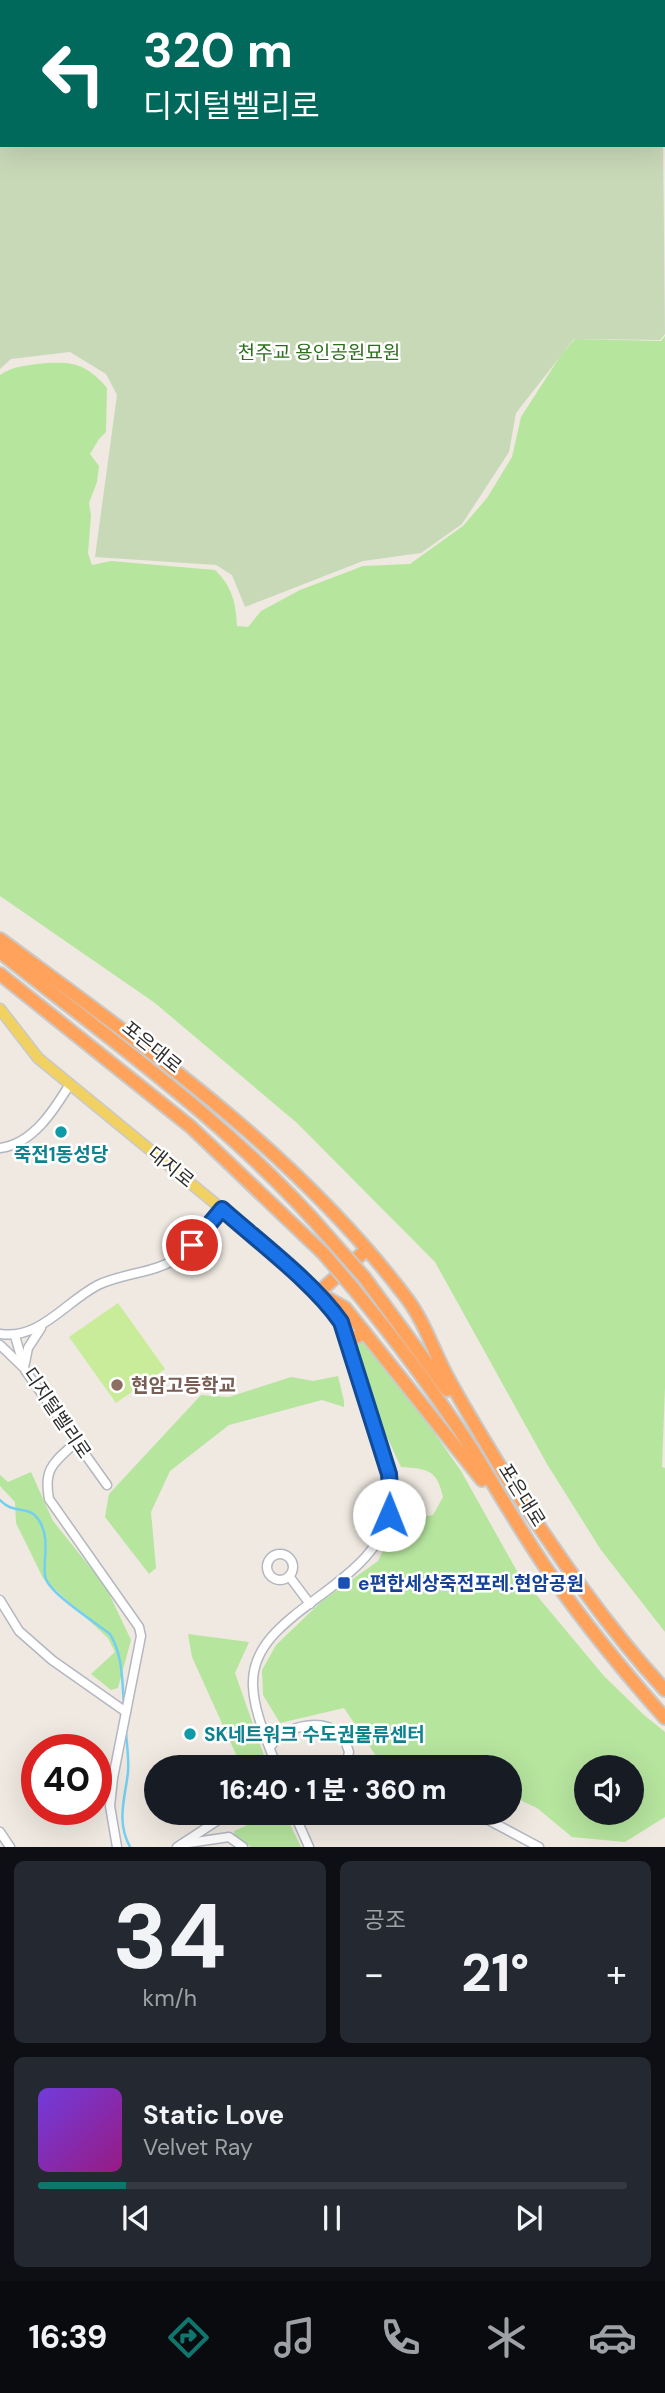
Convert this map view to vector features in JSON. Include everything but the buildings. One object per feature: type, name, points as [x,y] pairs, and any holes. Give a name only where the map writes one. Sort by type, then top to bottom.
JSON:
[{"type":"highway","points":[[0,939],[173,1069],[313,1192],[407,1298],[447,1376],[515,1491]]},
{"type":"highway","name":"포은대로","points":[[0,952],[154,1072],[299,1203],[364,1277],[436,1374],[567,1569],[665,1690]]},
{"type":"highway","name":"포은대로","points":[[0,974],[191,1127],[324,1254],[396,1340],[447,1414],[513,1519],[591,1628],[665,1718]]},
{"type":"highway","points":[[366,1251],[318,1293],[345,1308],[513,1519]]},
{"type":"highway","points":[[347,1341],[365,1333]]},
{"type":"main road","name":"대지로","points":[[0,1009],[38,1058],[222,1209],[318,1293]]},
{"type":"street","points":[[0,1148],[24,1140],[54,1110],[70,1084]]},
{"type":"street","points":[[0,1334],[15,1336],[44,1323],[97,1286],[172,1262],[181,1256],[222,1209]]},
{"type":"street","name":"대지로","points":[[273,1755],[255,1700],[254,1671],[263,1648],[310,1604],[362,1563],[385,1528],[391,1501],[389,1474],[341,1322],[318,1293]]},
{"type":"street","points":[[25,1370],[28,1348],[44,1323]]},
{"type":"street","name":"디지털벨리로","points":[[15,1336],[25,1370],[107,1485]]},
{"type":"street","points":[[0,1345],[25,1370]]},
{"type":"street","points":[[76,1442],[49,1472],[46,1483],[49,1499],[139,1627],[141,1643],[123,1711],[113,1778],[110,1806],[117,1847]]},
{"type":"street","points":[[282,1554],[292,1561],[293,1569],[289,1576],[282,1580],[269,1577],[269,1561],[274,1556],[282,1554]]},
{"type":"street","points":[[289,1576],[310,1604]]},
{"type":"street","points":[[0,1600],[19,1631],[52,1660],[123,1711]]},
{"type":"street","points":[[270,1746],[276,1738],[291,1729],[314,1725],[337,1731],[343,1738],[348,1755]]},
{"type":"street","points":[[179,1845],[210,1825]]},
{"type":"street","points":[[299,1825],[309,1847]]},
{"type":"street","points":[[498,1825],[539,1847]]},
{"type":"street","points":[[0,1832],[10,1847]]},
{"type":"street","points":[[179,1845],[229,1837],[243,1847]]},
{"type":"green space","name":"천주교 용인공원묘원","points":[[0,147],[663,147],[665,334],[660,340],[574,339],[516,413],[509,452],[462,524],[421,553],[363,561],[245,607],[232,575],[216,565],[95,557],[117,395],[106,374],[70,352],[11,359],[0,369]]},
{"type":"green space","points":[[665,336],[665,1387],[662,1467],[665,1468],[665,1632],[601,1550],[547,1464],[435,1262],[297,1123],[155,1003],[0,896],[0,375],[27,365],[68,363],[84,368],[99,379],[107,388],[106,432],[90,454],[99,466],[97,482],[89,503],[91,516],[88,553],[92,565],[111,561],[215,570],[232,595],[237,626],[248,627],[261,611],[300,590],[363,566],[410,564],[463,526],[487,498],[512,457],[521,417],[561,355],[575,339],[661,341]]},
{"type":"green space","points":[[118,1303],[165,1369],[116,1403],[69,1337]]},
{"type":"green space","points":[[362,1339],[408,1395],[461,1471],[518,1573],[604,1676],[665,1732],[665,1817],[625,1842],[572,1837],[537,1808],[522,1801],[522,1755],[375,1755],[344,1708],[280,1723],[263,1695],[262,1670],[276,1645],[322,1601],[378,1561],[397,1521],[433,1515],[443,1497],[438,1481],[430,1472],[401,1467],[379,1420],[354,1342]]},
{"type":"green space","points":[[338,1376],[344,1407],[322,1400],[229,1425],[170,1471],[151,1512],[156,1568],[149,1574],[105,1517],[109,1494],[201,1395],[229,1397],[291,1377],[313,1381]]},
{"type":"green space","points":[[31,1472],[53,1521],[106,1587],[131,1640],[118,1688],[111,1690],[91,1674],[115,1652],[108,1638],[43,1578],[16,1523],[15,1502],[0,1486],[0,1475],[8,1482]]},
{"type":"green space","points":[[188,1634],[249,1642],[235,1673],[264,1755],[236,1755],[192,1657]]},
{"type":"green space","points":[[247,1825],[290,1825],[301,1847],[251,1847],[234,1834],[234,1831]]},
{"type":"waterway","points":[[0,1500],[11,1508],[36,1516],[45,1535],[45,1576],[48,1583],[110,1634],[120,1659],[124,1705]]},
{"type":"waterway","points":[[126,1733],[128,1767],[122,1819],[130,1847]]},
{"type":"place","name":"죽전1동성당","points":[[61,1132]]},
{"type":"place","name":"현암고등학교","points":[[117,1385]]},
{"type":"place","name":"e편한세상죽전포레.현암공원","points":[[344,1583]]},
{"type":"place","name":"SK네트워크 수도권물류센터","points":[[190,1734]]},
{"type":"route","points":[[192,1245],[222,1209],[318,1293],[334,1311],[341,1322],[389,1474],[389,1515]]}]
